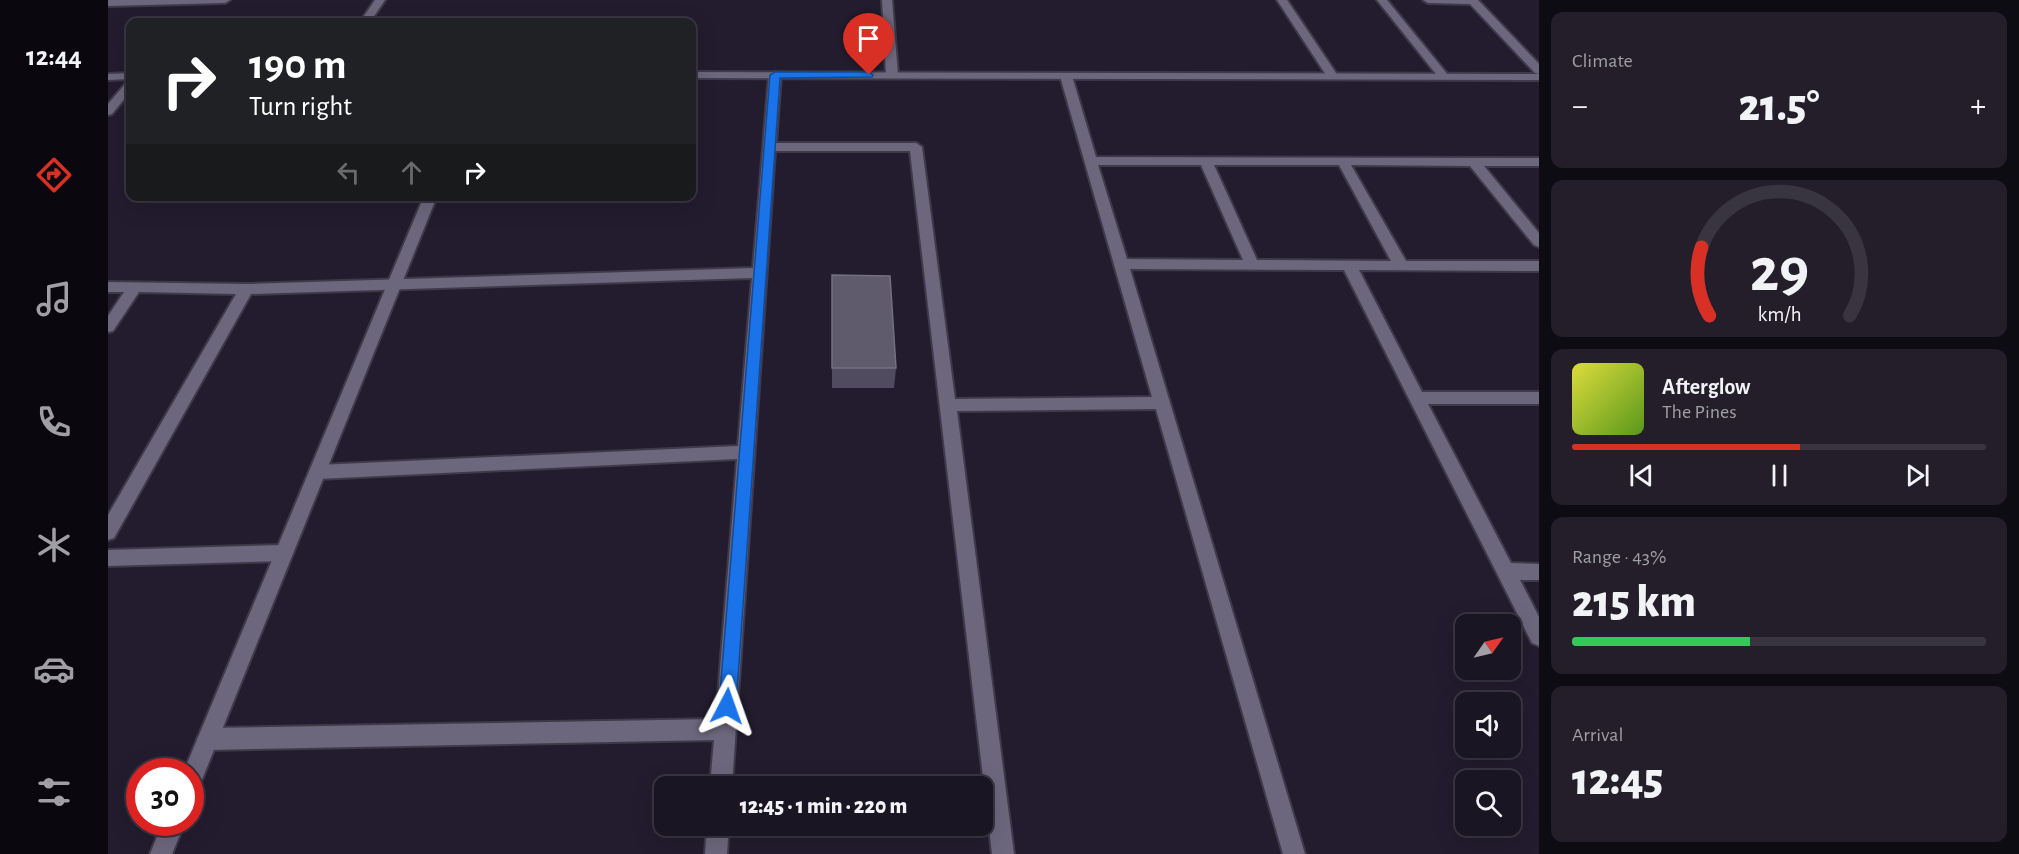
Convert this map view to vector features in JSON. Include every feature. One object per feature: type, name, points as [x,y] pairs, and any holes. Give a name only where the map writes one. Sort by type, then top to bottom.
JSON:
[{"type":"street","points":[[108,3],[225,0]]},
{"type":"street","points":[[368,18],[380,0]]},
{"type":"street","points":[[887,0],[892,75]]},
{"type":"street","points":[[1282,0],[1332,76]]},
{"type":"street","points":[[1382,0],[1444,76]]},
{"type":"street","points":[[1428,0],[1473,1],[1539,71]]},
{"type":"street","points":[[696,75],[1539,77]]},
{"type":"street","points":[[722,776],[775,75]]},
{"type":"street","points":[[108,77],[126,76]]},
{"type":"street","points":[[1066,76],[1294,854]]},
{"type":"street","points":[[108,111],[126,90]]},
{"type":"street","points":[[769,147],[916,147],[1004,854]]},
{"type":"street","points":[[1091,161],[1539,162]]},
{"type":"street","points":[[1206,161],[1252,264]]},
{"type":"street","points":[[1343,162],[1401,265]]},
{"type":"street","points":[[1474,162],[1539,242]]},
{"type":"street","points":[[200,758],[429,201]]},
{"type":"street","points":[[1121,264],[1539,266]]},
{"type":"street","points":[[1349,265],[1539,637]]},
{"type":"street","points":[[108,287],[246,289],[760,273]]},
{"type":"street","points":[[108,327],[135,288]]},
{"type":"street","points":[[108,532],[246,289]]},
{"type":"street","points":[[1417,398],[1539,398]]},
{"type":"street","points":[[948,405],[1162,403]]},
{"type":"street","points":[[318,472],[746,452]]},
{"type":"street","points":[[108,558],[284,553]]},
{"type":"street","points":[[1506,571],[1539,572]]},
{"type":"street","points":[[208,739],[725,729]]},
{"type":"street","points":[[161,854],[168,836]]},
{"type":"street","points":[[716,854],[717,836]]},
{"type":"building","points":[[832,275],[890,276],[896,368],[832,368]]},
{"type":"route","points":[[727,706],[775,75],[869,75]]}]
